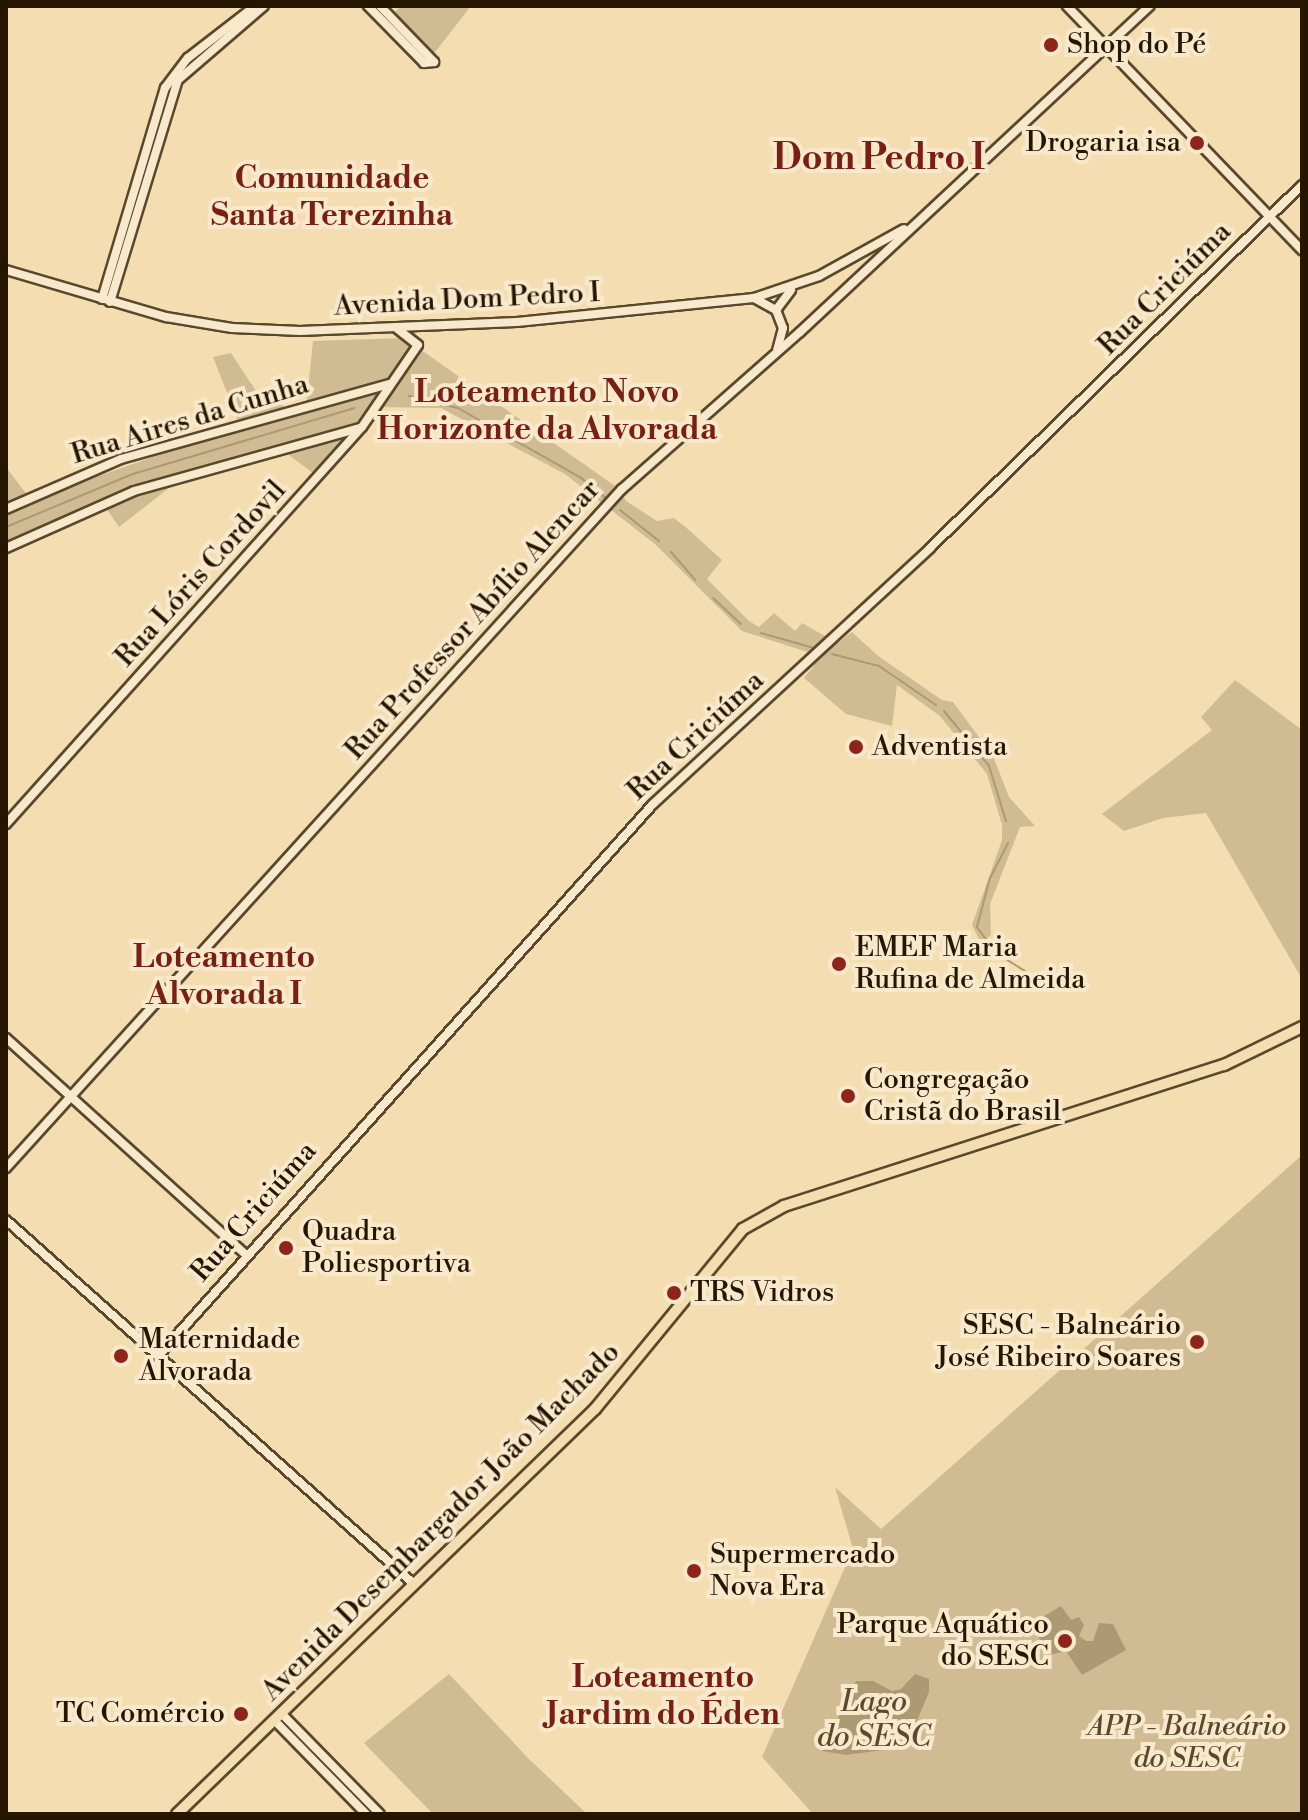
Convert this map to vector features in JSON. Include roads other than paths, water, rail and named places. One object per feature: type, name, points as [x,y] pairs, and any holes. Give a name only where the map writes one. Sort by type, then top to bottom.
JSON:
[{"type":"main road","name":"Avenida Desembargador João Machado","points":[[177,1814],[595,1409],[743,1229],[784,1206],[1224,1065],[1302,1027]]},
{"type":"street","points":[[106,300],[174,79],[255,6]]},
{"type":"street","points":[[174,79],[264,6]]},
{"type":"street","points":[[368,6],[424,63],[434,62],[380,6]]},
{"type":"street","points":[[1067,6],[1302,250]]},
{"type":"street","name":"Rua Professor Abílio Alencar","points":[[6,1168],[603,509],[800,332],[1149,6]]},
{"type":"street","name":"Rua Criciúma","points":[[159,1355],[245,1254],[653,804],[930,548],[1302,185]]},
{"type":"street","name":"Avenida Dom Pedro I","points":[[6,270],[170,318],[247,329],[517,322],[754,298],[794,286],[854,259],[919,221]]},
{"type":"street","points":[[854,259],[862,274]]},
{"type":"street","points":[[776,310],[794,286]]},
{"type":"street","points":[[754,298],[776,310],[783,328],[777,353]]},
{"type":"street","name":"Rua Lóris Cordovil","points":[[6,824],[362,427],[418,345],[394,327]]},
{"type":"street","points":[[783,328],[800,332]]},
{"type":"street","name":"Rua Aires da Cunha","points":[[6,509],[134,455],[391,384]]},
{"type":"street","name":"Rua Aires da Cunha","points":[[6,548],[134,491],[362,427]]},
{"type":"street","points":[[322,438],[334,440],[341,453]]},
{"type":"street","points":[[6,1038],[245,1254]]},
{"type":"street","points":[[6,1220],[414,1584]]},
{"type":"street","points":[[278,1717],[366,1814]]},
{"type":"street","points":[[278,1717],[380,1814]]},
{"type":"water","name":"Parque Aquático do SESC","points":[[1061,1606],[1071,1620],[1079,1617],[1084,1625],[1079,1636],[1086,1641],[1093,1641],[1099,1623],[1113,1624],[1126,1650],[1082,1675],[1066,1651],[1049,1655],[1031,1624]]},
{"type":"water","name":"Lago do SESC","points":[[915,1674],[929,1679],[929,1692],[906,1747],[846,1755],[822,1751],[856,1681],[873,1681],[892,1691],[901,1689]]},
{"type":"waterway","points":[[409,396],[458,408],[581,478],[607,499]]},
{"type":"waterway","points":[[6,527],[133,474],[354,408]]},
{"type":"waterway","points":[[620,510],[659,541]]},
{"type":"waterway","points":[[671,552],[695,580]]},
{"type":"waterway","points":[[713,598],[741,624]]},
{"type":"waterway","points":[[761,633],[814,648]]},
{"type":"waterway","points":[[832,654],[879,666],[936,705]]},
{"type":"waterway","points":[[944,711],[989,766],[1006,821]]},
{"type":"waterway","points":[[1008,843],[990,878],[977,927],[996,953],[1033,976]]},
{"type":"place","name":"Shop do Pé","points":[[1051,45]]},
{"type":"place","name":"Drogaria isa","points":[[1197,143]]},
{"type":"place","name":"Adventista","points":[[856,747]]},
{"type":"place","name":"EMEF Maria Rufina de Almeida","points":[[839,964]]},
{"type":"place","name":"Congregação Cristã do Brasil","points":[[848,1096]]},
{"type":"place","name":"Quadra Poliesportiva","points":[[286,1248]]},
{"type":"place","name":"TRS Vidros","points":[[674,1293]]},
{"type":"place","name":"SESC - Balneário José Ribeiro Soares","points":[[1197,1342]]},
{"type":"place","name":"Maternidade Alvorada","points":[[121,1356]]},
{"type":"place","name":"Supermercado Nova Era","points":[[694,1571]]},
{"type":"place","name":"Parque Aquático do SESC","points":[[1065,1641]]},
{"type":"place","name":"TC Comércio","points":[[241,1714]]},
{"type":"district","name":"Dom Pedro I","points":[[879,159]]},
{"type":"district","name":"Comunidade Santa Terezinha","points":[[332,198]]},
{"type":"district","name":"Loteamento Novo Horizonte da Alvorada","points":[[547,412]]},
{"type":"district","name":"Loteamento Alvorada I","points":[[224,976]]},
{"type":"district","name":"Loteamento Jardim do Éden","points":[[663,1696]]},
{"type":"park label","name":"APP - Balneário do SESC","points":[[1187,1743]]}]
